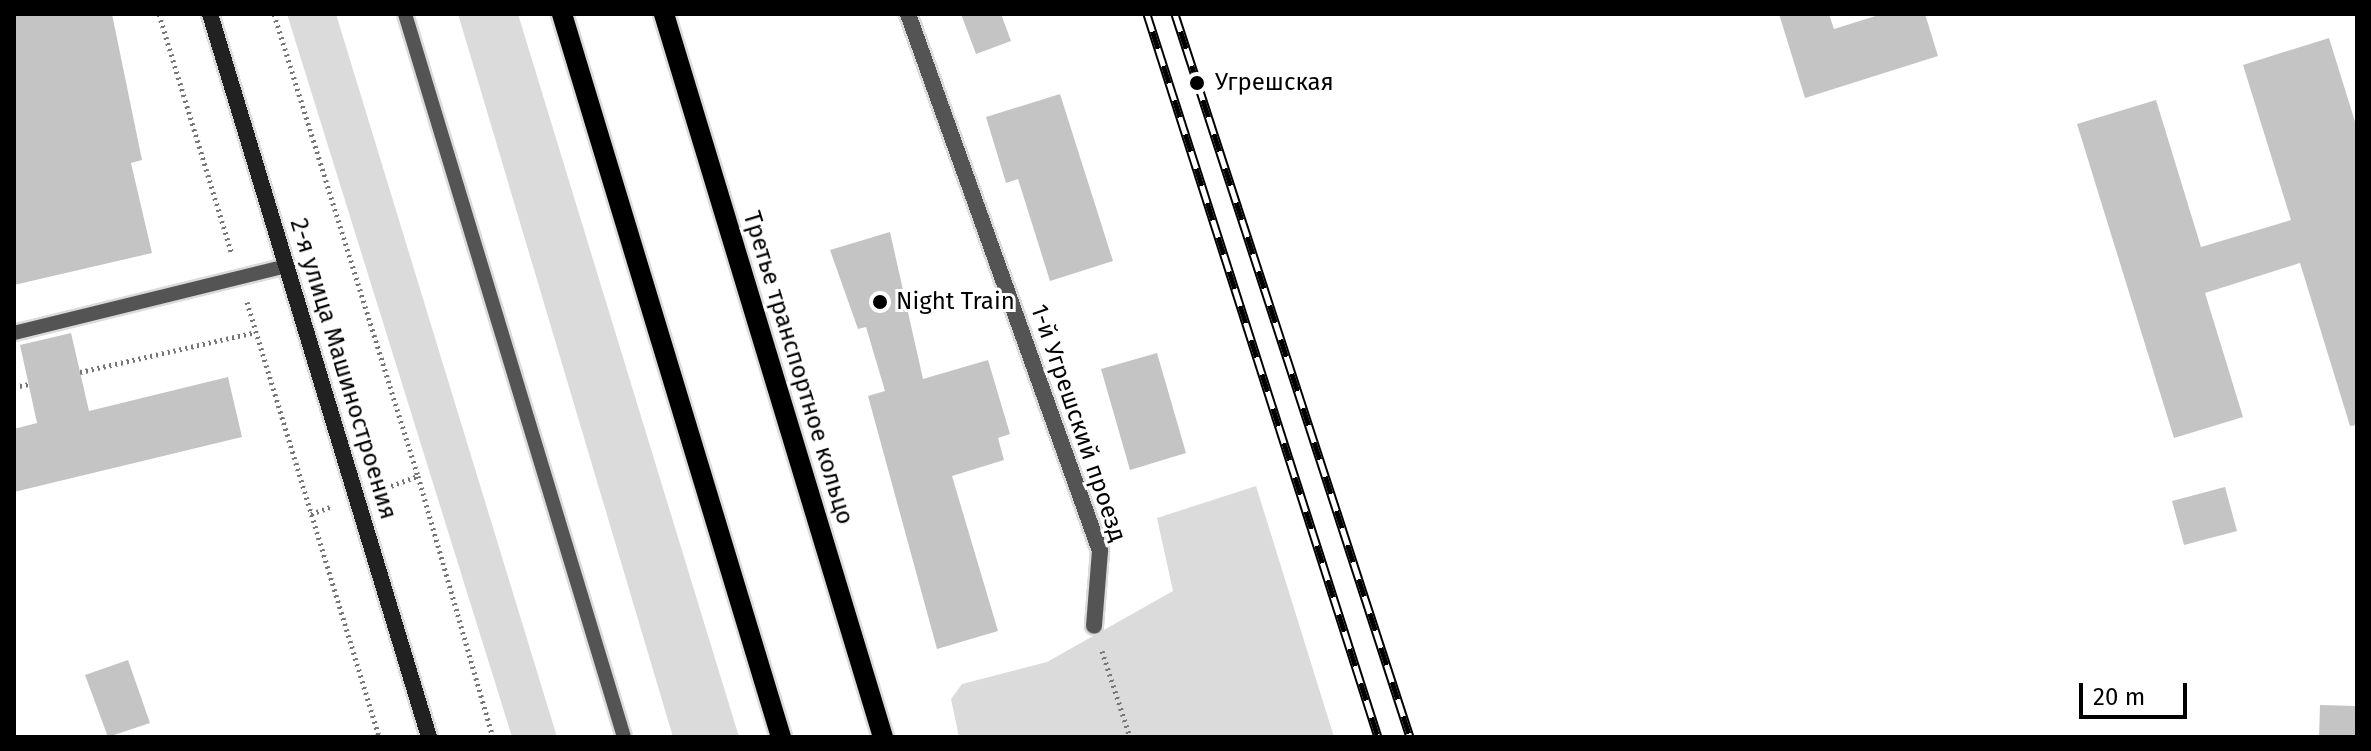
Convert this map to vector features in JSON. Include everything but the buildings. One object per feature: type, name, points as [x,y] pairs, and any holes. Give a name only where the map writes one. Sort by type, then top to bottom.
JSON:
[{"type":"main road","name":"2-я улица Машиностроения","points":[[210,14],[429,737]]},
{"type":"main road","points":[[562,14],[781,737]]},
{"type":"main road","name":"Третье транспортное кольцо","points":[[664,14],[885,737]]},
{"type":"street","name":"1-й Угрешский проезд","points":[[908,14],[1100,551],[1094,626]]},
{"type":"lane","points":[[405,14],[624,737]]},
{"type":"lane","points":[[14,333],[287,266]]},
{"type":"path","points":[[159,14],[379,737]]},
{"type":"path","points":[[274,14],[418,476],[493,737]]},
{"type":"path","points":[[80,372],[256,332]]},
{"type":"path","points":[[14,387],[29,384]]},
{"type":"path","points":[[410,479],[418,476]]},
{"type":"path","points":[[1094,626],[1130,737]]},
{"type":"shaded area","points":[[287,14],[336,14],[557,737],[512,737]]},
{"type":"shaded area","points":[[458,14],[518,14],[739,737],[673,737]]},
{"type":"shaded area","points":[[1256,486],[1334,737],[959,737],[951,699],[962,684],[1047,662],[1173,591],[1157,518]]},
{"type":"railway","points":[[1147,14],[1378,737]]},
{"type":"railway","points":[[1175,14],[1410,737]]},
{"type":"place","name":"Угрешская","points":[[1197,83]]},
{"type":"place","name":"Night Train","points":[[880,302]]}]
